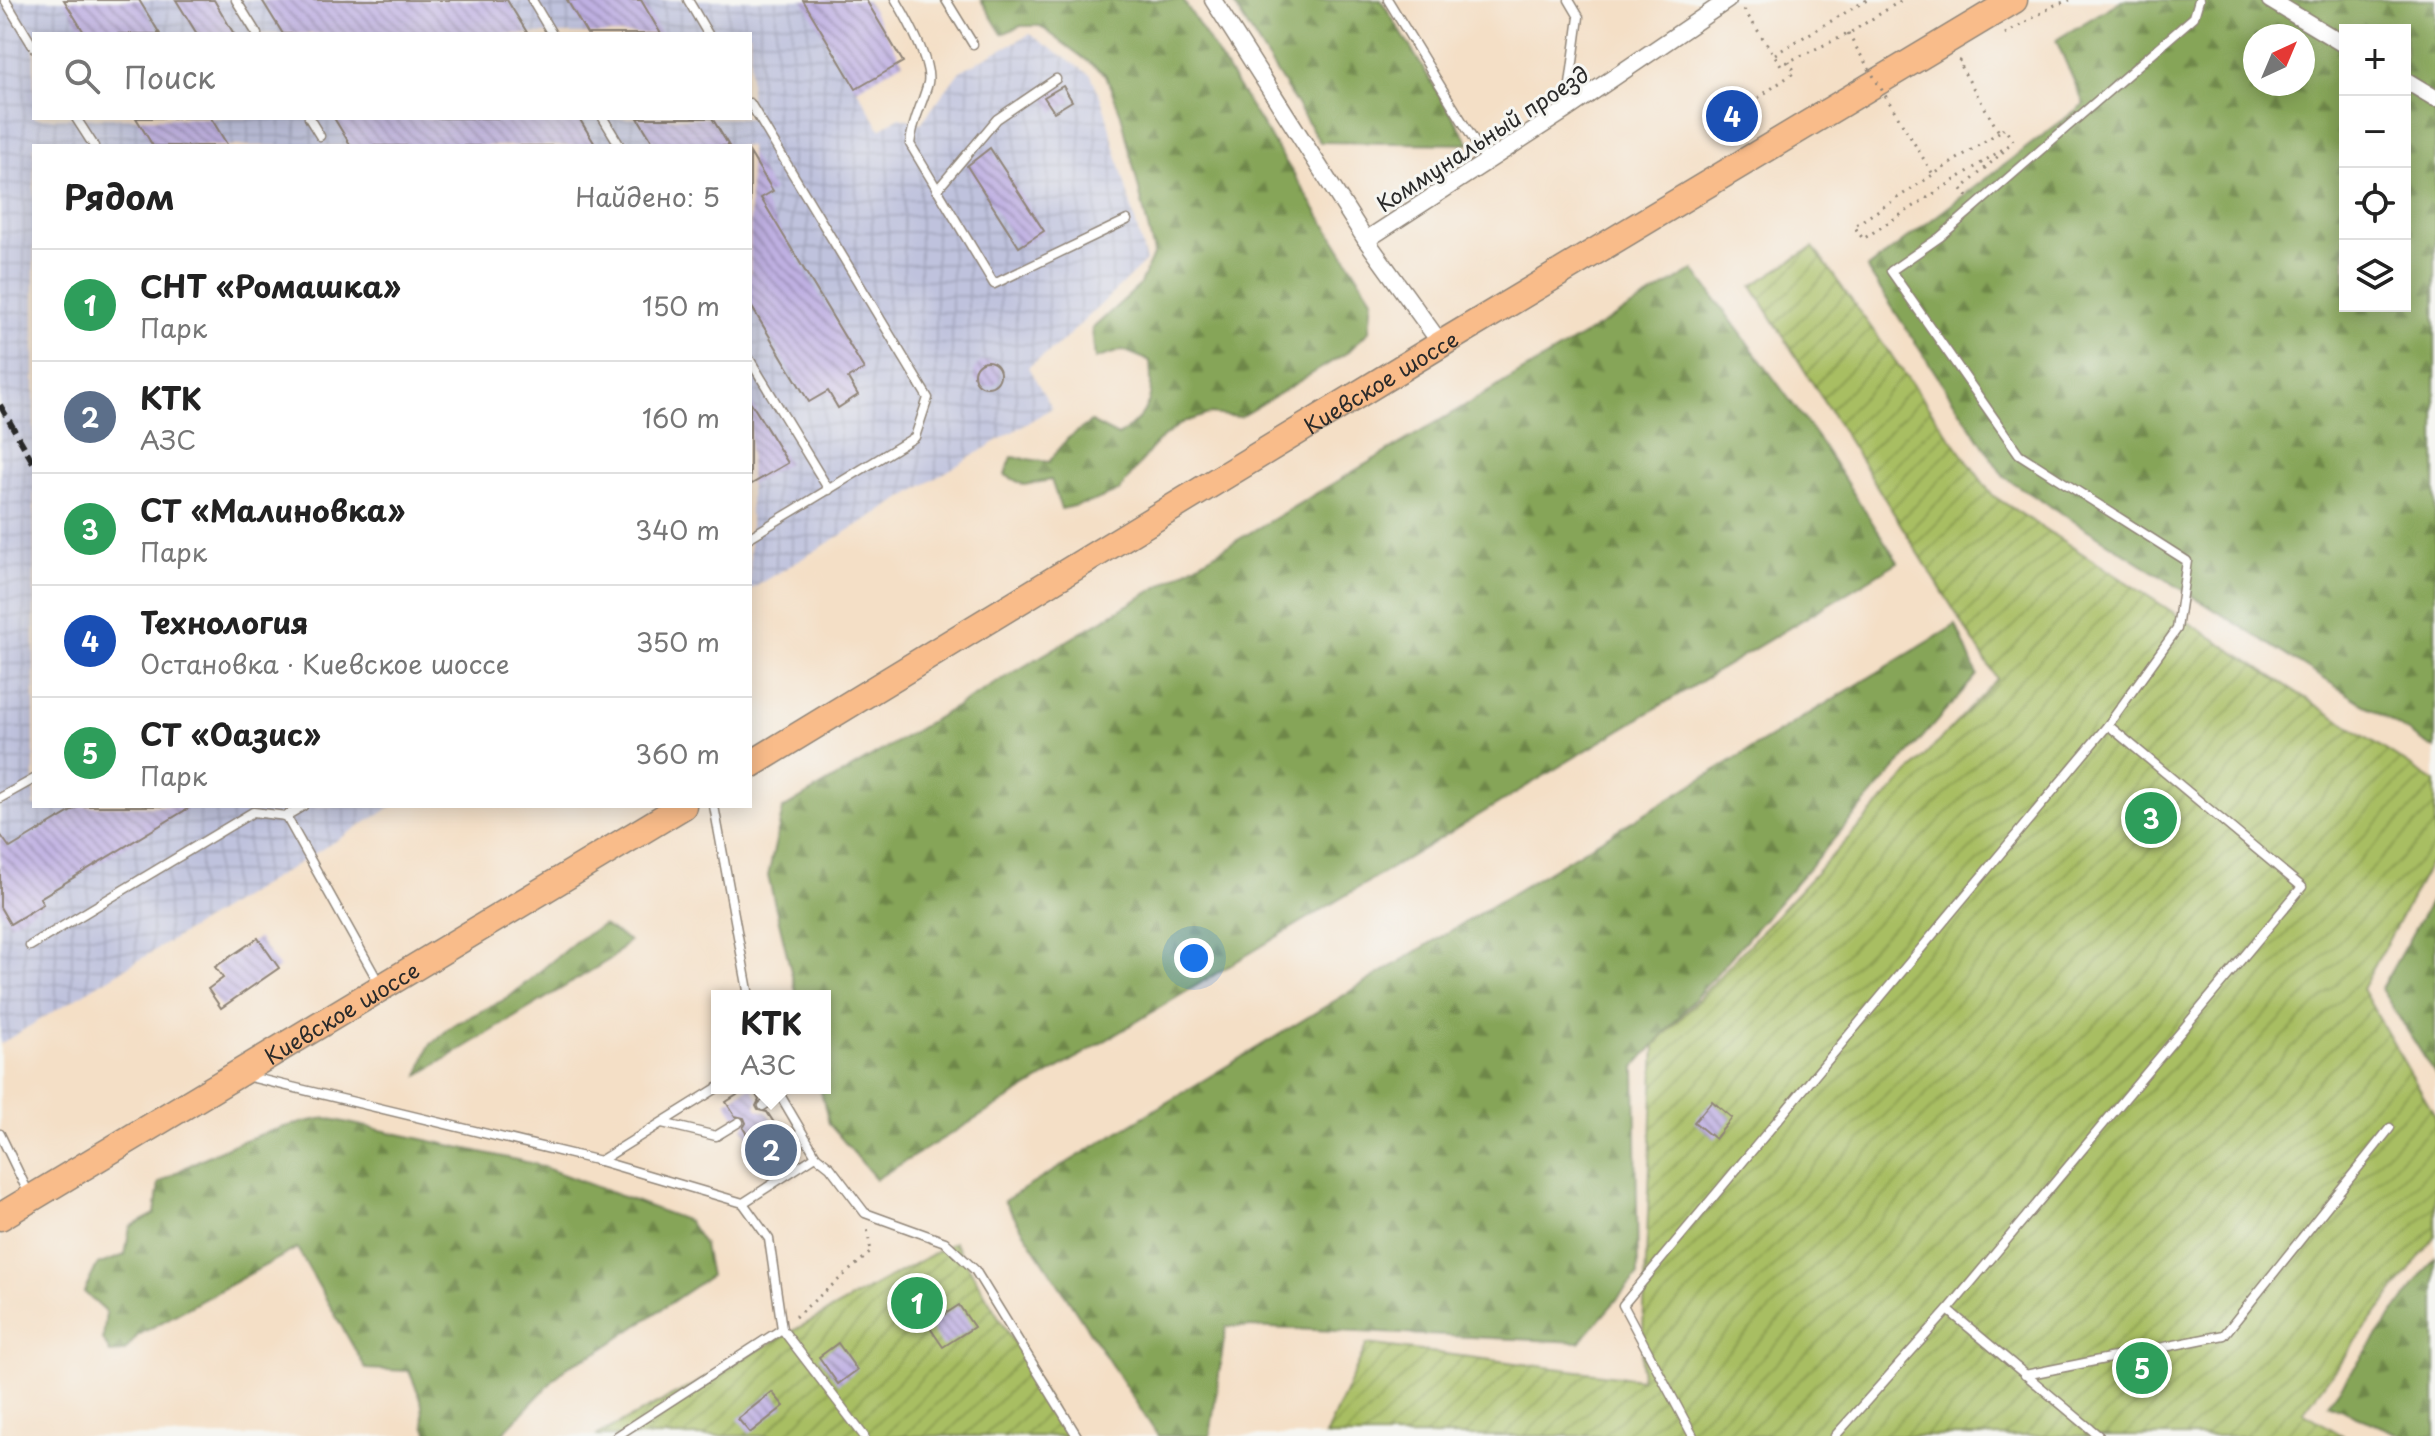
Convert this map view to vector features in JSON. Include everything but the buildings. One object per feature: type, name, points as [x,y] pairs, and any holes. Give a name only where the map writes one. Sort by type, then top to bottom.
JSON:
[{"type":"highway","name":"Киевское шоссе","points":[[752,764],[2014,0]]},
{"type":"highway","name":"Киевское шоссе","points":[[0,1217],[680,808]]},
{"type":"street","points":[[1213,0],[1366,240]]},
{"type":"street","name":"Коммунальный проезд","points":[[1441,344],[1366,240],[1728,0]]},
{"type":"street","points":[[2270,0],[2339,41]]},
{"type":"street","points":[[2411,84],[2435,98]]},
{"type":"lane","points":[[5,0],[32,45]]},
{"type":"lane","points":[[236,0],[256,32]]},
{"type":"lane","points":[[532,0],[551,32]]},
{"type":"lane","points":[[688,0],[707,32]]},
{"type":"lane","points":[[896,0],[916,34],[929,79],[913,121],[910,144],[994,284],[1127,220]]},
{"type":"lane","points":[[946,0],[973,44]]},
{"type":"lane","points":[[1388,0],[1487,162]]},
{"type":"lane","points":[[1566,110],[1579,17],[1569,0]]},
{"type":"lane","points":[[1693,1436],[1623,1305],[2108,725],[2177,629],[2187,561],[2019,454],[1891,271],[1940,237],[2194,17],[2199,0]]},
{"type":"lane","points":[[937,190],[997,119],[1056,79]]},
{"type":"lane","points":[[752,106],[928,398],[915,437],[752,536]]},
{"type":"lane","points":[[77,120],[93,144]]},
{"type":"lane","points":[[310,120],[320,136]]},
{"type":"lane","points":[[604,120],[619,144]]},
{"type":"lane","points":[[752,363],[829,490]]},
{"type":"lane","points":[[1835,1436],[1948,1310],[2302,887],[2108,725]]},
{"type":"lane","points":[[0,798],[32,780]]},
{"type":"lane","points":[[30,946],[251,809],[286,816],[300,808]]},
{"type":"lane","points":[[714,808],[748,990]]},
{"type":"lane","points":[[286,816],[381,987]]},
{"type":"lane","points":[[238,1074],[600,1161],[743,1203],[769,1239],[782,1329],[864,1436]]},
{"type":"lane","points":[[600,1161],[711,1092]]},
{"type":"lane","points":[[763,1106],[775,1094]]},
{"type":"lane","points":[[778,1094],[816,1156],[830,1167],[865,1213],[945,1242],[975,1270],[1077,1436]]},
{"type":"lane","points":[[662,1123],[716,1136],[739,1122]]},
{"type":"lane","points":[[2025,1375],[2224,1335],[2390,1128]]},
{"type":"lane","points":[[0,1134],[32,1199]]},
{"type":"lane","points":[[743,1203],[816,1156]]},
{"type":"lane","points":[[1948,1310],[2099,1436]]},
{"type":"lane","points":[[617,1436],[782,1329]]},
{"type":"path","points":[[1737,0],[1781,65],[1848,34],[1902,0]]},
{"type":"path","points":[[1775,54],[1867,0]]},
{"type":"path","points":[[1994,40],[2055,5],[2070,0]]},
{"type":"path","points":[[1848,34],[1934,176]]},
{"type":"path","points":[[1970,55],[1958,62],[1999,132]]},
{"type":"path","points":[[1732,116],[1795,72],[1789,61]]},
{"type":"path","points":[[2004,128],[2014,142],[1863,239],[1854,226],[2004,128]]},
{"type":"path","points":[[1974,207],[1962,189],[2014,142]]},
{"type":"path","points":[[782,1329],[871,1252],[865,1213]]},
{"type":"shaded area","points":[[0,0],[866,0],[903,62],[857,89],[880,129],[900,117],[921,123],[960,71],[1030,34],[1091,75],[1103,103],[1146,261],[1060,344],[1028,367],[1052,408],[752,589],[752,144],[32,144],[32,808],[390,808],[0,1044]]},
{"type":"green space","points":[[981,0],[1183,0],[1372,298],[1369,331],[1348,352],[1240,417],[1209,414],[1181,423],[1156,443],[1119,491],[1061,509],[1051,480],[1024,485],[1005,475],[1012,457],[1049,462],[1067,439],[1091,422],[1118,436],[1143,412],[1150,396],[1150,361],[1123,350],[1095,359],[1092,329],[1139,286],[1154,253],[1121,114],[1105,74],[1040,26],[1021,26],[1002,34]]},
{"type":"green space","points":[[1231,0],[1381,0],[1470,144],[1320,142]]},
{"type":"green space","points":[[2122,0],[2435,0],[2435,749],[2004,477],[1867,269],[2084,104],[2056,40]]},
{"type":"green space","points":[[1813,247],[1992,495],[2435,782],[2435,854],[2362,989],[2435,1116],[2435,1236],[2303,1412],[2344,1436],[1325,1436],[1367,1344],[1641,1379],[1655,1045],[1997,679],[1752,286]]},
{"type":"green space","points":[[1694,270],[1817,437],[1898,562],[876,1179],[829,1124],[822,1094],[831,1094],[831,990],[796,990],[768,876],[783,809]]},
{"type":"green space","points":[[1956,625],[1977,675],[1635,1067],[1638,1275],[1580,1342],[1226,1326],[1210,1436],[1158,1436],[1004,1201]]},
{"type":"green space","points":[[2435,893],[2435,1074],[2381,989]]},
{"type":"green space","points":[[603,925],[629,941],[612,958],[419,1075],[429,1046],[453,1025],[508,998],[576,941]]},
{"type":"green space","points":[[326,1118],[535,1164],[688,1221],[704,1245],[710,1276],[598,1352],[567,1366],[503,1433],[496,1436],[430,1436],[425,1428],[421,1399],[409,1371],[366,1369],[297,1248],[138,1335],[124,1352],[110,1353],[103,1339],[106,1312],[84,1292],[97,1265],[125,1255],[130,1227],[155,1214],[159,1183],[239,1142]]},
{"type":"green space","points":[[954,1242],[1069,1436],[596,1436],[735,1363]]},
{"type":"green space","points":[[2435,1257],[2435,1436],[2403,1436],[2328,1404]]},
{"type":"railway","points":[[0,405],[32,461]]},
{"type":"place","name":"Технология","points":[[1732,116]]},
{"type":"place","name":"СТ «Малиновка»","points":[[2151,818]]},
{"type":"place","name":"КТК","points":[[771,1150]]},
{"type":"place","name":"СНТ «Ромашка»","points":[[917,1303]]},
{"type":"place","name":"СТ «Оазис»","points":[[2142,1368]]}]
